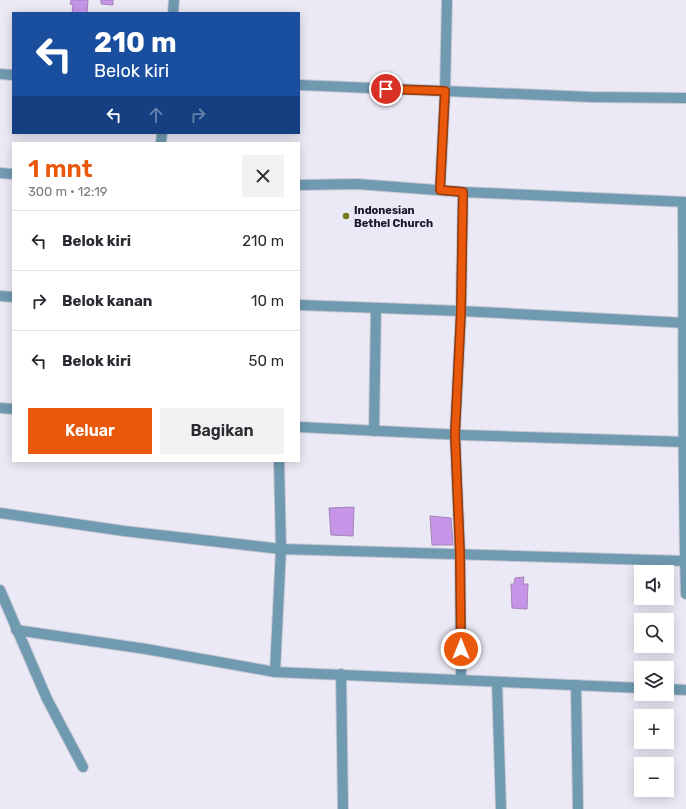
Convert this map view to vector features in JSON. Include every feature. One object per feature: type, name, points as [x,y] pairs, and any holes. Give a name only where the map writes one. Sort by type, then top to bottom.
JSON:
[{"type":"street","points":[[173,12],[174,0]]},
{"type":"street","points":[[440,190],[445,91],[447,0]]},
{"type":"street","points":[[0,74],[12,75]]},
{"type":"street","points":[[300,85],[686,98]]},
{"type":"street","points":[[0,173],[12,174]]},
{"type":"street","points":[[300,185],[357,184],[463,192],[684,202],[684,442],[686,594]]},
{"type":"street","points":[[461,680],[460,554],[455,434],[461,311],[463,192]]},
{"type":"street","points":[[0,296],[12,297]]},
{"type":"street","points":[[300,305],[461,311],[685,323]]},
{"type":"street","points":[[374,431],[376,308]]},
{"type":"street","points":[[0,408],[12,409]]},
{"type":"street","points":[[300,427],[684,442]]},
{"type":"street","points":[[275,672],[281,549],[279,462]]},
{"type":"street","points":[[0,513],[124,531],[281,549],[686,561]]},
{"type":"street","points":[[1,596],[48,699],[83,767]]},
{"type":"street","points":[[16,630],[146,649],[275,672],[634,688]]},
{"type":"street","points":[[342,674],[343,809]]},
{"type":"street","points":[[496,682],[501,809]]},
{"type":"street","points":[[576,685],[578,809]]},
{"type":"street","points":[[674,689],[686,690]]},
{"type":"building","points":[[71,0],[88,0],[87,12],[72,12],[73,5],[70,4]]},
{"type":"building","points":[[101,0],[113,0],[113,5],[101,4]]},
{"type":"building","points":[[354,507],[353,536],[331,535],[329,508]]},
{"type":"building","points":[[430,516],[451,518],[453,545],[432,545]]},
{"type":"building","points":[[524,577],[523,584],[528,584],[527,609],[512,608],[511,584],[514,584],[515,578]]},
{"type":"place","name":"Indonesian Bethel Church","points":[[346,216]]},
{"type":"route","points":[[386,89],[445,91],[440,190],[463,192],[461,311],[455,434],[460,554],[461,649]]}]
